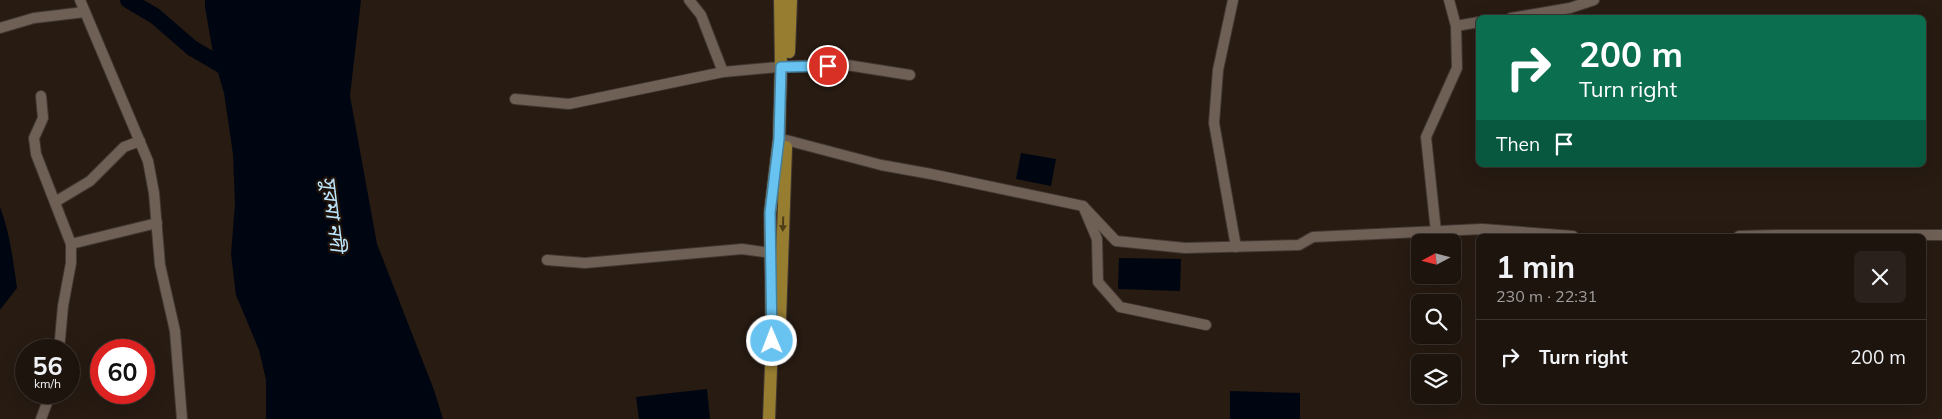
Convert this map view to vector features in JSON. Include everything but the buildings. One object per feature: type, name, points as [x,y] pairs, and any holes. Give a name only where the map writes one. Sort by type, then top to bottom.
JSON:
[{"type":"main road","points":[[778,419],[786,140],[785,66],[780,0]]},
{"type":"main road","points":[[769,419],[772,341],[770,213],[779,139],[791,0]]},
{"type":"street","points":[[80,0],[148,162],[160,265],[175,331],[182,419]]},
{"type":"street","points":[[689,0],[701,15],[723,72]]},
{"type":"street","points":[[1233,0],[1218,70],[1214,123],[1236,247]]},
{"type":"street","points":[[1436,232],[1426,137],[1457,68],[1456,26],[1448,0]]},
{"type":"street","points":[[1529,15],[1570,8],[1594,0]]},
{"type":"street","points":[[0,28],[34,18],[84,12]]},
{"type":"street","points":[[1456,26],[1476,23]]},
{"type":"street","points":[[515,99],[569,104],[723,72],[785,66],[847,65],[910,75]]},
{"type":"street","points":[[41,96],[43,118],[34,138],[36,154],[71,244],[71,263],[63,306],[60,339]]},
{"type":"street","points":[[786,140],[881,166],[931,174],[1083,206],[1116,241],[1185,248],[1299,245],[1313,238],[1482,229],[1547,234]]},
{"type":"street","points":[[55,202],[90,180],[124,147],[140,141]]},
{"type":"street","points":[[1083,206],[1097,239],[1098,282],[1120,307],[1206,325]]},
{"type":"street","points":[[71,244],[156,223]]},
{"type":"street","points":[[1926,235],[1942,235]]},
{"type":"street","points":[[547,260],[585,263],[742,249],[771,253]]},
{"type":"street","points":[[42,419],[47,404]]},
{"type":"water","name":"সুরমা নদী","points":[[205,0],[361,0],[350,96],[377,244],[434,390],[443,419],[266,419],[266,380],[259,350],[236,295],[231,254],[235,204],[233,154],[224,93],[214,59]]},
{"type":"water","points":[[1021,153],[1056,159],[1051,186],[1016,179]]},
{"type":"water","points":[[0,207],[9,237],[17,288],[0,310]]},
{"type":"water","points":[[1119,258],[1181,259],[1180,291],[1118,289]]},
{"type":"water","points":[[707,389],[710,419],[639,419],[636,397]]},
{"type":"water","points":[[1230,391],[1300,393],[1300,419],[1230,419]]},
{"type":"waterway","points":[[128,0],[155,16],[192,48],[233,72]]},
{"type":"route","points":[[772,341],[770,213],[779,139],[781,67],[828,66]]}]
